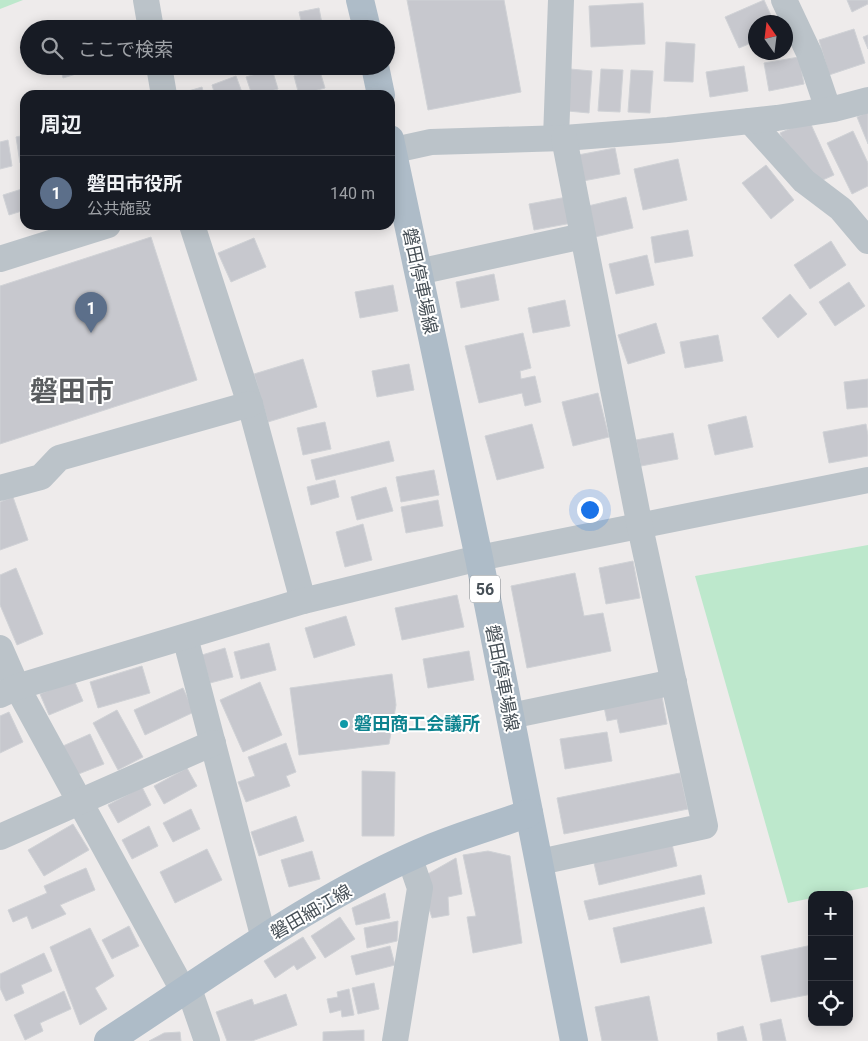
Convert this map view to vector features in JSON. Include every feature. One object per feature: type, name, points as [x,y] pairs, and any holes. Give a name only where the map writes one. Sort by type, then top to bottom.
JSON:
[{"type":"main road","points":[[360,0],[364,20]]},
{"type":"main road","points":[[376,75],[380,90]]},
{"type":"main road","name":"磐田停車場線","points":[[395,166],[479,558],[574,1041]]},
{"type":"main road","name":"磐田細江線","points":[[108,1041],[264,939],[336,896],[433,847],[529,814]]},
{"type":"street","points":[[146,0],[150,20]]},
{"type":"street","points":[[540,862],[705,826],[640,527],[583,236],[560,138],[561,0]]},
{"type":"street","points":[[784,0],[809,53],[828,109]]},
{"type":"street","points":[[161,75],[163,90]]},
{"type":"street","points":[[395,146],[431,142],[560,138],[668,130],[750,121],[828,109],[868,100]]},
{"type":"street","points":[[750,121],[804,181],[841,209],[868,241]]},
{"type":"street","points":[[0,259],[92,230]]},
{"type":"street","points":[[194,230],[250,404],[303,601]]},
{"type":"street","points":[[418,272],[583,236]]},
{"type":"street","points":[[0,488],[41,477],[59,458],[250,404]]},
{"type":"street","points":[[8,691],[303,601],[479,558],[868,480]]},
{"type":"street","points":[[185,636],[264,939]]},
{"type":"street","points":[[0,648],[8,691],[80,802],[186,990],[207,1041]]},
{"type":"street","points":[[510,716],[674,682]]},
{"type":"street","points":[[0,837],[213,742]]},
{"type":"street","points":[[395,1041],[420,888],[410,858]]},
{"type":"green space","points":[[0,0],[23,0],[0,9]]},
{"type":"green space","points":[[868,545],[868,887],[848,891],[808,891],[808,899],[788,903],[695,576]]},
{"type":"building","points":[[407,0],[504,0],[521,92],[428,110]]},
{"type":"building","points":[[764,0],[771,15],[748,15],[748,44],[739,48],[725,17]]},
{"type":"building","points":[[847,0],[868,0],[868,4],[852,12]]},
{"type":"building","points":[[643,3],[645,44],[591,47],[589,6]]},
{"type":"building","points":[[319,8],[321,20],[301,20],[299,12]]},
{"type":"building","points":[[854,29],[865,63],[829,75],[819,40]]},
{"type":"building","points":[[868,35],[868,49],[863,37]]},
{"type":"building","points":[[666,42],[695,44],[693,82],[664,81]]},
{"type":"building","points":[[799,57],[804,84],[769,91],[764,63],[793,60],[793,58]]},
{"type":"building","points":[[744,66],[748,91],[710,97],[706,72]]},
{"type":"building","points":[[570,69],[592,71],[589,113],[568,111]]},
{"type":"building","points":[[601,69],[623,70],[620,112],[598,111]]},
{"type":"building","points":[[631,70],[653,71],[650,113],[628,112]]},
{"type":"building","points":[[62,75],[73,75],[63,78]]},
{"type":"building","points":[[252,75],[274,75],[278,89],[250,90],[246,77]]},
{"type":"building","points":[[321,75],[325,88],[298,90],[294,76]]},
{"type":"building","points":[[236,76],[241,90],[214,90],[212,85]]},
{"type":"building","points":[[202,87],[203,90],[192,90]]},
{"type":"building","points":[[868,112],[868,144],[857,117]]},
{"type":"building","points":[[809,120],[834,175],[816,183],[792,159],[780,133]]},
{"type":"building","points":[[853,131],[868,163],[868,186],[852,194],[827,143]]},
{"type":"building","points":[[20,136],[20,163],[16,137]]},
{"type":"building","points":[[8,140],[12,166],[0,169],[0,142]]},
{"type":"building","points":[[615,148],[620,174],[583,181],[578,155]]},
{"type":"building","points":[[678,159],[687,200],[643,210],[634,169]]},
{"type":"building","points":[[766,165],[794,200],[771,219],[742,183]]},
{"type":"building","points":[[20,190],[20,212],[9,215],[3,195]]},
{"type":"building","points":[[567,197],[572,223],[534,230],[529,204]]},
{"type":"building","points":[[626,197],[633,228],[595,237],[588,206]]},
{"type":"building","points":[[688,230],[693,256],[655,263],[651,237]]},
{"type":"building","points":[[151,237],[197,380],[0,444],[0,286]]},
{"type":"building","points":[[254,238],[266,267],[231,282],[218,253]]},
{"type":"building","points":[[831,241],[846,265],[810,289],[794,265]]},
{"type":"building","points":[[647,255],[654,285],[616,294],[609,264]]},
{"type":"building","points":[[494,274],[499,300],[461,308],[456,282]]},
{"type":"building","points":[[849,282],[865,306],[835,326],[819,302]]},
{"type":"building","points":[[393,285],[398,311],[360,318],[355,292]]},
{"type":"building","points":[[790,294],[807,314],[778,338],[762,318]]},
{"type":"building","points":[[565,300],[570,326],[533,333],[528,308]]},
{"type":"building","points":[[656,323],[665,353],[628,364],[618,335]]},
{"type":"building","points":[[523,333],[531,368],[520,371],[521,379],[535,376],[541,402],[525,406],[522,393],[479,403],[465,346]]},
{"type":"building","points":[[718,335],[723,361],[685,368],[680,342]]},
{"type":"building","points":[[303,359],[317,407],[268,422],[254,374]]},
{"type":"building","points":[[409,364],[414,390],[377,397],[372,371]]},
{"type":"building","points":[[868,379],[868,407],[847,409],[844,382]]},
{"type":"building","points":[[598,393],[609,437],[573,446],[562,402]]},
{"type":"building","points":[[746,416],[753,447],[715,455],[708,425]]},
{"type":"building","points":[[325,422],[331,449],[303,455],[297,428]]},
{"type":"building","points":[[532,424],[544,468],[497,480],[485,436]]},
{"type":"building","points":[[866,424],[868,456],[829,463],[823,432]]},
{"type":"building","points":[[673,433],[678,459],[641,466],[636,440]]},
{"type":"building","points":[[389,441],[394,461],[316,480],[311,460]]},
{"type":"building","points":[[434,470],[439,495],[401,502],[396,477]]},
{"type":"building","points":[[335,480],[339,497],[311,505],[307,487]]},
{"type":"building","points":[[386,487],[393,511],[357,520],[351,497]]},
{"type":"building","points":[[13,497],[28,540],[0,550],[0,502]]},
{"type":"building","points":[[438,500],[443,526],[406,533],[401,507]]},
{"type":"building","points":[[363,524],[372,560],[345,567],[336,532]]},
{"type":"building","points":[[633,561],[640,598],[606,604],[599,568]]},
{"type":"building","points":[[16,568],[43,634],[17,645],[0,605],[0,575]]},
{"type":"building","points":[[575,573],[584,616],[603,613],[611,651],[527,668],[511,586]]},
{"type":"building","points":[[457,595],[464,627],[402,640],[395,608]]},
{"type":"building","points":[[346,616],[355,645],[314,658],[305,628]]},
{"type":"building","points":[[269,643],[276,670],[241,679],[234,652]]},
{"type":"building","points":[[225,648],[233,677],[210,683],[202,655]]},
{"type":"building","points":[[469,651],[474,680],[428,688],[423,659]]},
{"type":"building","points":[[142,666],[150,693],[98,708],[90,682]]},
{"type":"building","name":"磐田商工会議所","points":[[392,674],[396,705],[389,744],[299,755],[290,688]]},
{"type":"building","points":[[74,680],[83,701],[49,715],[40,694]]},
{"type":"building","points":[[260,682],[282,735],[243,752],[220,700]]},
{"type":"building","points":[[183,688],[194,712],[145,735],[134,710]]},
{"type":"building","points":[[661,691],[667,724],[620,733],[617,719],[607,721],[603,702]]},
{"type":"building","points":[[117,710],[143,757],[118,770],[93,723]]},
{"type":"building","points":[[9,712],[23,742],[0,753],[0,716]]},
{"type":"building","points":[[607,732],[612,761],[565,769],[560,739]]},
{"type":"building","points":[[90,734],[104,764],[76,775],[63,746]]},
{"type":"building","points":[[286,743],[296,772],[286,776],[290,786],[246,802],[238,782],[255,776],[248,757]]},
{"type":"building","points":[[187,768],[197,786],[164,804],[154,786]]},
{"type":"building","points":[[362,771],[395,772],[394,836],[362,836]]},
{"type":"building","points":[[680,773],[688,809],[564,834],[557,798]]},
{"type":"building","points":[[142,787],[151,805],[118,823],[108,805]]},
{"type":"building","points":[[191,809],[200,829],[173,842],[163,823]]},
{"type":"building","points":[[296,816],[304,841],[259,856],[251,832]]},
{"type":"building","points":[[73,824],[89,850],[44,876],[28,850]]},
{"type":"building","points":[[149,826],[158,846],[132,859],[122,840]]},
{"type":"building","points":[[672,844],[677,866],[599,885],[594,863]]},
{"type":"building","points":[[207,849],[222,880],[175,903],[160,872]]},
{"type":"building","points":[[312,851],[320,879],[289,887],[281,860]]},
{"type":"building","points":[[488,851],[510,856],[522,943],[473,953],[467,917],[476,916],[463,855]]},
{"type":"building","points":[[456,858],[462,894],[448,897],[449,915],[432,918],[426,899],[426,875]]},
{"type":"building","points":[[86,868],[95,890],[60,905],[66,914],[32,929],[27,916],[13,922],[8,910],[47,893],[44,886]]},
{"type":"building","points":[[701,875],[705,894],[589,920],[584,901]]},
{"type":"building","points":[[385,893],[390,918],[356,925],[352,908]]},
{"type":"building","points":[[704,907],[712,943],[621,963],[613,928]]},
{"type":"building","points":[[340,917],[355,939],[325,958],[311,936]]},
{"type":"building","points":[[398,921],[397,941],[367,948],[364,928]]},
{"type":"building","points":[[129,926],[139,946],[112,959],[102,940]]},
{"type":"building","points":[[90,928],[114,976],[95,988],[107,1009],[80,1025],[50,947]]},
{"type":"building","points":[[303,937],[316,958],[297,970],[294,965],[275,978],[264,961]]},
{"type":"building","points":[[390,946],[395,965],[356,975],[351,956]]},
{"type":"building","points":[[808,946],[808,995],[771,1002],[761,956]]},
{"type":"building","points":[[44,953],[52,971],[21,985],[24,993],[6,1001],[0,988],[0,974]]},
{"type":"building","points":[[374,983],[379,1009],[358,1014],[352,988]]},
{"type":"building","points":[[349,989],[354,1015],[342,1017],[341,1010],[330,1013],[327,999],[338,997],[337,992]]},
{"type":"building","points":[[64,991],[71,1009],[40,1023],[43,1031],[25,1040],[14,1015]]},
{"type":"building","points":[[286,994],[297,1025],[252,1041],[227,1041],[216,1012],[252,999],[254,1005]]},
{"type":"building","points":[[649,996],[658,1041],[602,1041],[595,1007]]},
{"type":"building","points":[[781,1019],[786,1041],[763,1041],[760,1024]]},
{"type":"building","points":[[743,1026],[747,1041],[718,1041],[717,1033]]},
{"type":"building","points":[[364,1030],[364,1041],[323,1041],[323,1032]]},
{"type":"building","points":[[180,1032],[181,1041],[149,1041],[164,1033]]},
{"type":"place","name":"磐田市役所","points":[[91,333]]},
{"type":"place","name":"磐田商工会議所","points":[[344,724]]},
{"type":"district","name":"磐田市","points":[[72,391]]}]
